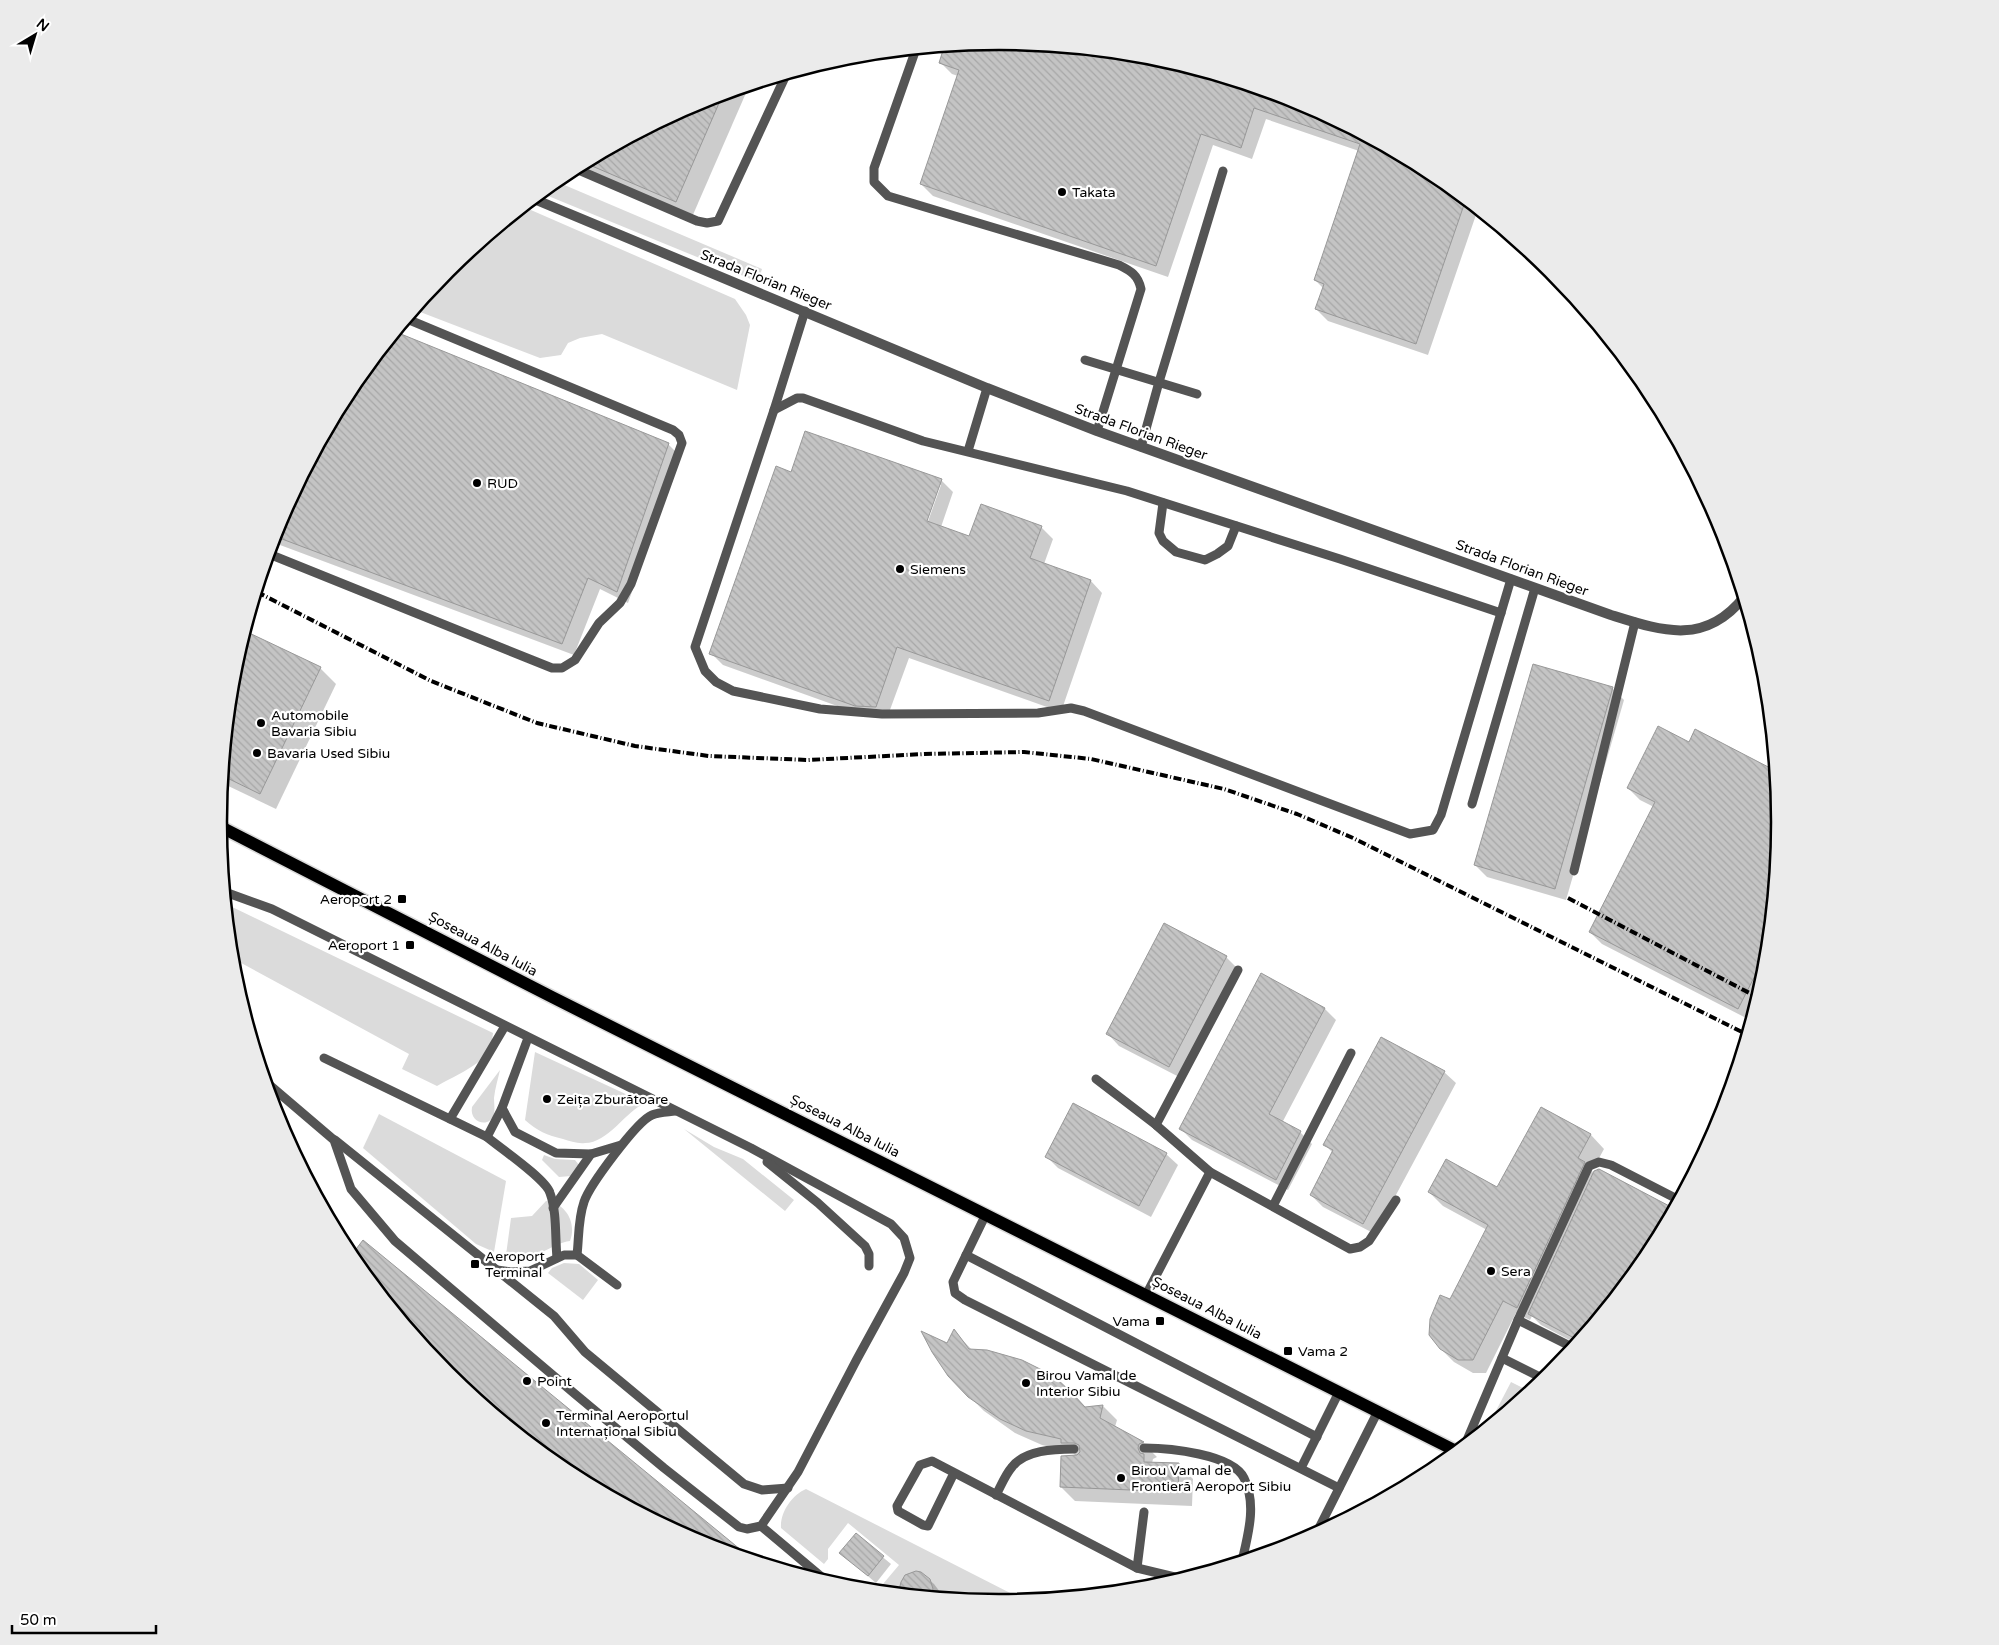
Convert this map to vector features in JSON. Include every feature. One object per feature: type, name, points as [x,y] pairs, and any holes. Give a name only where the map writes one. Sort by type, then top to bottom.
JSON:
[{"type":"main road","name":"Șoseaua Alba Iulia","points":[[227,830],[561,1001],[1451,1449]]},
{"type":"street","name":"Strada Florian Rieger","points":[[540,202],[987,388],[1097,431],[1635,622],[1664,629],[1684,631],[1699,629],[1714,624],[1730,613],[1740,602]]},
{"type":"lane","points":[[914,55],[874,168],[874,182],[888,196],[1119,265],[1133,273],[1139,281],[1141,289],[1097,431]]},
{"type":"lane","points":[[583,172],[697,221],[707,223],[718,221],[783,81]]},
{"type":"lane","points":[[1141,447],[1158,382],[1223,171]]},
{"type":"lane","points":[[805,311],[695,647],[705,672],[716,682],[733,691],[820,709],[882,714],[1038,713],[1071,708],[1084,711],[1410,834],[1433,830],[1441,815],[1511,579]]},
{"type":"lane","points":[[275,556],[552,668],[562,668],[574,660],[599,624],[620,603],[631,584],[682,443],[680,435],[673,430],[412,321]]},
{"type":"lane","points":[[1085,360],[1197,394]]},
{"type":"lane","points":[[968,451],[987,388]]},
{"type":"lane","points":[[774,410],[797,398],[803,398],[923,441],[1127,492],[1163,503],[1500,613]]},
{"type":"lane","points":[[1163,503],[1159,533],[1162,541],[1176,552],[1206,560],[1228,546],[1236,526]]},
{"type":"lane","points":[[1472,804],[1535,588]]},
{"type":"lane","points":[[1574,871],[1635,622]]},
{"type":"lane","points":[[231,894],[272,909],[751,1148],[891,1224],[904,1238],[910,1258],[904,1273],[852,1367],[798,1472],[761,1526],[747,1529],[731,1522],[575,1394],[395,1241],[351,1188],[334,1140]]},
{"type":"lane","points":[[1156,1125],[1238,970]]},
{"type":"lane","points":[[450,1120],[505,1026]]},
{"type":"lane","points":[[486,1137],[502,1108],[528,1038]]},
{"type":"lane","points":[[1273,1206],[1351,1053]]},
{"type":"lane","points":[[324,1058],[486,1137],[541,1180],[550,1191],[557,1258]]},
{"type":"lane","points":[[1096,1079],[1156,1125],[1210,1172],[1350,1249],[1360,1248],[1370,1241],[1396,1200]]},
{"type":"lane","points":[[275,1090],[334,1140],[554,1316],[585,1352],[744,1484],[762,1490],[788,1488]]},
{"type":"lane","points":[[502,1108],[515,1132],[556,1153],[591,1154],[623,1144]]},
{"type":"lane","points":[[577,1255],[581,1210],[584,1199],[614,1153],[639,1125],[651,1115],[675,1111]]},
{"type":"lane","points":[[751,1148],[818,1203],[865,1246],[869,1254],[869,1266]]},
{"type":"lane","points":[[553,1208],[591,1154]]},
{"type":"lane","points":[[1469,1436],[1518,1320],[1589,1166],[1599,1162],[1611,1165],[1675,1198]]},
{"type":"lane","points":[[1146,1294],[1210,1172]]},
{"type":"lane","points":[[986,1214],[952,1282],[955,1293],[965,1300],[1339,1488]]},
{"type":"lane","points":[[494,1269],[512,1272],[530,1271],[564,1255],[577,1255],[617,1285]]},
{"type":"lane","points":[[966,1255],[1316,1437]]},
{"type":"lane","points":[[1518,1320],[1568,1345]]},
{"type":"lane","points":[[1502,1358],[1538,1376]]},
{"type":"lane","points":[[1301,1468],[1339,1392]]},
{"type":"lane","points":[[1321,1524],[1378,1411]]},
{"type":"lane","points":[[1144,1448],[1190,1452],[1215,1459],[1232,1466],[1244,1476],[1251,1514],[1243,1556]]},
{"type":"lane","points":[[996,1495],[1012,1466],[1026,1456],[1055,1449],[1074,1449]]},
{"type":"lane","points":[[954,1473],[928,1526],[923,1526],[898,1511],[897,1506],[920,1465],[932,1461],[1137,1568],[1169,1576]]},
{"type":"lane","points":[[1137,1568],[1144,1512]]},
{"type":"lane","points":[[761,1526],[817,1573]]},
{"type":"shaded area","points":[[564,185],[762,269],[758,282],[548,196]]},
{"type":"shaded area","points":[[530,209],[735,299],[746,315],[750,325],[737,390],[602,334],[580,338],[568,343],[561,355],[540,358],[420,312],[453,276]]},
{"type":"shaded area","points":[[232,907],[493,1033],[492,1043],[484,1058],[437,1086],[402,1069],[409,1054],[240,963]]},
{"type":"shaded area","points":[[535,1052],[645,1103],[630,1113],[609,1133],[593,1142],[577,1143],[543,1132],[525,1120]]},
{"type":"shaded area","points":[[500,1070],[494,1094],[494,1114],[492,1119],[484,1123],[480,1122],[474,1117],[472,1107]]},
{"type":"shaded area","points":[[379,1114],[506,1181],[494,1252],[476,1244],[363,1148]]},
{"type":"shaded area","points":[[684,1129],[714,1147],[743,1159],[794,1200],[785,1211]]},
{"type":"shaded area","points":[[544,1155],[555,1159],[575,1160],[579,1165],[571,1176],[559,1177],[542,1160]]},
{"type":"shaded area","points":[[546,1201],[559,1206],[568,1215],[572,1227],[570,1241],[523,1259],[506,1255],[511,1218],[532,1216]]},
{"type":"shaded area","points":[[564,1263],[579,1264],[598,1280],[583,1300],[548,1273],[552,1268]]},
{"type":"shaded area","points":[[1511,1382],[1525,1389],[1509,1403],[1493,1416]]},
{"type":"shaded area","points":[[806,1489],[1013,1594],[949,1593],[883,1585],[899,1565],[848,1523],[828,1549],[828,1559],[824,1564],[781,1528],[785,1510],[796,1495]]},
{"type":"building","name":"Takata","points":[[1000,50],[1100,57],[1150,65],[1199,76],[1248,91],[1295,109],[1386,153],[1429,180],[1464,205],[1416,344],[1315,309],[1324,284],[1314,280],[1360,144],[1254,108],[1241,148],[1201,134],[1156,266],[920,184],[959,70],[939,63],[942,53]]},
{"type":"building","points":[[719,103],[676,202],[592,166],[658,130]]},
{"type":"building","name":"RUD","points":[[402,334],[669,443],[617,592],[588,578],[562,644],[281,539],[307,481],[330,436],[357,393]]},
{"type":"building","name":"Siemens","points":[[805,431],[942,479],[927,521],[969,536],[981,504],[1042,526],[1030,558],[1091,580],[1049,701],[897,647],[876,707],[855,706],[709,654],[776,466],[791,472]]},
{"type":"building","name":"Automobile Bavaria Sibiu","points":[[251,634],[321,667],[260,794],[229,779],[234,722]]},
{"type":"building","points":[[1533,664],[1613,687],[1555,889],[1474,865]]},
{"type":"building","points":[[1658,726],[1689,742],[1695,729],[1770,768],[1772,822],[1770,873],[1765,923],[1757,971],[1738,1009],[1589,932],[1655,802],[1627,788]]},
{"type":"building","points":[[1164,923],[1227,956],[1169,1067],[1106,1034]]},
{"type":"building","points":[[1261,973],[1325,1008],[1269,1114],[1301,1131],[1276,1180],[1179,1129]]},
{"type":"building","points":[[1381,1037],[1445,1071],[1363,1224],[1310,1195],[1333,1150],[1323,1145]]},
{"type":"building","points":[[1073,1103],[1167,1153],[1139,1206],[1045,1157]]},
{"type":"building","points":[[1541,1107],[1591,1134],[1578,1158],[1585,1162],[1517,1308],[1503,1301],[1473,1360],[1458,1360],[1440,1349],[1429,1335],[1430,1319],[1440,1295],[1450,1299],[1488,1225],[1428,1192],[1446,1159],[1497,1187]]},
{"type":"building","points":[[1599,1169],[1670,1207],[1642,1252],[1612,1293],[1574,1338],[1528,1314],[1594,1171]]},
{"type":"building","name":"Terminal Aeroportul Internațional Sibiu","points":[[363,1240],[741,1550],[704,1536],[613,1492],[570,1465],[529,1435],[453,1369],[387,1293],[356,1250]]},
{"type":"building","points":[[954,1329],[969,1349],[987,1350],[1022,1360],[1054,1376],[1085,1407],[1103,1405],[1100,1418],[1144,1442],[1139,1444],[1138,1448],[1140,1453],[1144,1454],[1144,1462],[1179,1463],[1178,1492],[1060,1487],[1061,1456],[1077,1455],[1080,1452],[1079,1445],[1061,1443],[1061,1439],[1026,1431],[1000,1419],[968,1397],[948,1376],[921,1331],[947,1343]]},
{"type":"building","points":[[856,1533],[884,1556],[868,1576],[839,1553]]},
{"type":"building","points":[[916,1571],[921,1572],[930,1579],[932,1591],[899,1588],[905,1575]]},
{"type":"railway","points":[[262,594],[431,681],[537,723],[635,746],[709,756],[808,760],[924,754],[1024,752],[1091,759],[1224,789],[1297,814],[1353,838],[1743,1032]]},
{"type":"railway","points":[[1568,898],[1752,994]]},
{"type":"place","name":"Takata","points":[[1062,192]]},
{"type":"place","name":"RUD","points":[[477,483]]},
{"type":"place","name":"Siemens","points":[[900,569]]},
{"type":"place","name":"Automobile Bavaria Sibiu","points":[[261,723]]},
{"type":"place","name":"Bavaria Used Sibiu","points":[[257,753]]},
{"type":"place","name":"Aeroport 2","points":[[402,899]]},
{"type":"place","name":"Aeroport 1","points":[[410,945]]},
{"type":"place","name":"Zeița Zburătoare","points":[[547,1099]]},
{"type":"place","name":"Aeroport Terminal","points":[[475,1264]]},
{"type":"place","name":"Sera","points":[[1491,1271]]},
{"type":"place","name":"Vama","points":[[1160,1321]]},
{"type":"place","name":"Vama 2","points":[[1288,1351]]},
{"type":"place","name":"Point","points":[[527,1381]]},
{"type":"place","name":"Birou Vamal de Interior Sibiu","points":[[1026,1383]]},
{"type":"place","name":"Terminal Aeroportul Internațional Sibiu","points":[[546,1423]]},
{"type":"place","name":"Birou Vamal de Frontieră Aeroport Sibiu","points":[[1121,1478]]}]
